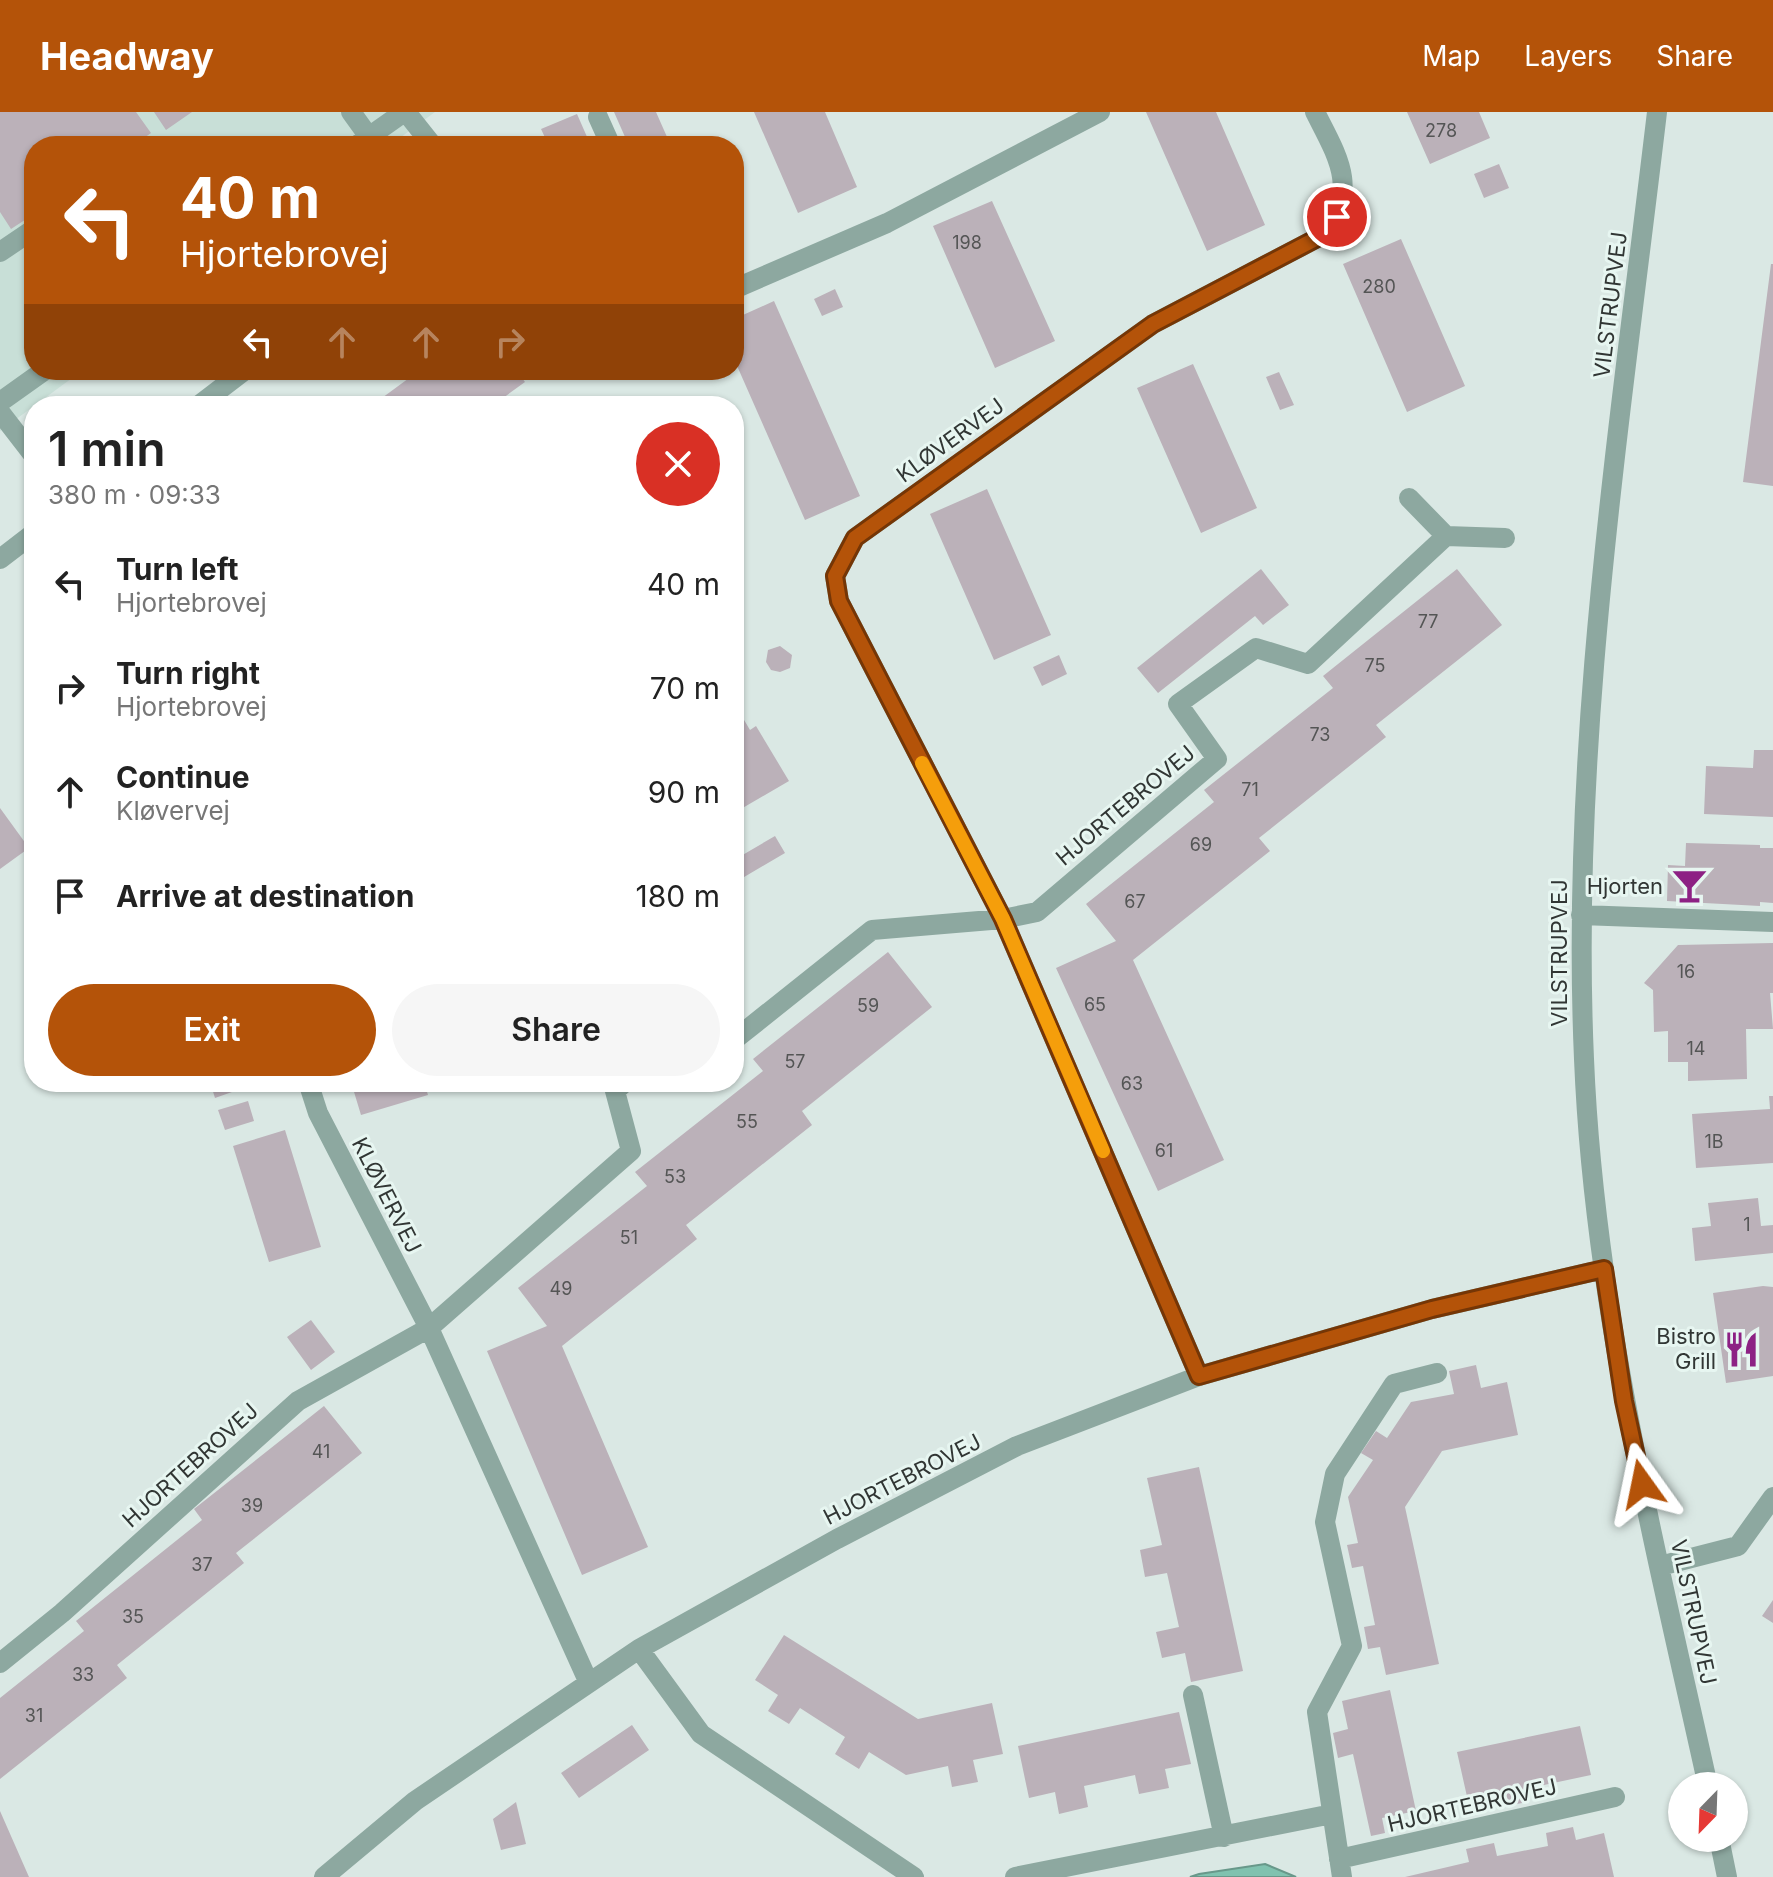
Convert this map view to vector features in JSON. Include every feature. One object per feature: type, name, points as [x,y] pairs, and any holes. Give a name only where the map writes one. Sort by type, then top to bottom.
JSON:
[{"type":"street","points":[[351,112],[360,136]]},
{"type":"street","points":[[369,136],[405,112],[425,136]]},
{"type":"street","points":[[744,285],[887,223],[1100,112]]},
{"type":"street","name":"KLØVERVEJ","points":[[1003,919],[839,601],[835,576],[855,538],[1153,324],[1323,235],[1337,217],[1344,194],[1340,163],[1315,112]]},
{"type":"street","name":"VILSTRUPVEJ","points":[[1657,112],[1595,636],[1581,915],[1584,1062],[1604,1269],[1624,1401],[1705,1772]]},
{"type":"street","points":[[598,117],[607,136]]},
{"type":"street","points":[[0,252],[24,236]]},
{"type":"street","points":[[0,402],[31,380]]},
{"type":"street","points":[[211,396],[232,380]]},
{"type":"street","points":[[0,412],[24,443]]},
{"type":"street","points":[[1409,498],[1446,536],[1505,538]]},
{"type":"street","name":"HJORTEBROVEJ","points":[[744,1032],[872,930],[1003,919],[1037,912],[1217,759],[1178,704],[1256,648],[1308,664],[1446,536]]},
{"type":"street","points":[[0,559],[24,541]]},
{"type":"street","points":[[1581,915],[1773,922]]},
{"type":"street","points":[[1003,919],[1199,1376]]},
{"type":"street","name":"KLØVERVEJ","points":[[311,1092],[318,1113],[429,1328]]},
{"type":"street","name":"HJORTEBROVEJ","points":[[0,1663],[62,1613],[298,1401],[429,1328],[631,1151],[615,1092]]},
{"type":"street","name":"HJORTEBROVEJ","points":[[324,1877],[415,1801],[639,1649],[837,1539],[1017,1446],[1199,1376],[1432,1309],[1604,1269]]},
{"type":"street","points":[[429,1328],[588,1681]]},
{"type":"street","name":"HJORTEBROVEJ","points":[[1437,1373],[1394,1384],[1335,1474],[1325,1522],[1352,1646],[1317,1712],[1341,1868],[1615,1797]]},
{"type":"street","points":[[1660,1566],[1738,1546],[1773,1497]]},
{"type":"street","points":[[639,1649],[701,1734],[914,1877]]},
{"type":"street","points":[[1193,1695],[1224,1837]]},
{"type":"street","points":[[1015,1877],[1332,1814]]},
{"type":"street","points":[[1722,1852],[1727,1877]]},
{"type":"shaded area","points":[[0,112],[435,112],[403,136],[24,136],[24,380],[69,380],[48,396],[24,396],[24,413],[0,431]]},
{"type":"shaded area","points":[[1265,1864],[1296,1877],[1190,1877],[1199,1874]]},
{"type":"building","points":[[0,112],[136,112],[151,133],[147,136],[24,136],[24,221],[11,229],[0,212]]},
{"type":"building","points":[[154,112],[192,112],[166,130]]},
{"type":"building","points":[[614,112],[656,112],[667,136],[625,136]]},
{"type":"building","points":[[754,112],[825,112],[857,187],[798,213]]},
{"type":"building","points":[[1146,112],[1216,112],[1265,225],[1207,251]]},
{"type":"building","points":[[1407,112],[1479,112],[1490,138],[1430,164]]},
{"type":"building","points":[[577,114],[587,136],[544,136],[541,129]]},
{"type":"building","points":[[1499,164],[1509,188],[1484,198],[1474,174]]},
{"type":"building","points":[[992,201],[1055,341],[995,368],[933,226]]},
{"type":"building","points":[[1401,239],[1465,386],[1407,412],[1343,264]]},
{"type":"building","points":[[1773,264],[1773,486],[1743,482]]},
{"type":"building","points":[[835,289],[843,307],[822,316],[814,299]]},
{"type":"building","points":[[774,301],[860,496],[805,520],[743,380],[744,314]]},
{"type":"building","points":[[1193,364],[1257,508],[1201,533],[1137,388]]},
{"type":"building","points":[[1279,372],[1294,405],[1280,410],[1266,377]]},
{"type":"building","points":[[406,380],[525,382],[506,396],[385,396]]},
{"type":"building","points":[[987,489],[1051,635],[994,660],[930,514]]},
{"type":"building","points":[[1261,569],[1289,605],[1263,625],[1255,616],[1158,693],[1137,668]]},
{"type":"building","points":[[1457,569],[1502,625],[1376,725],[1386,737],[1259,838],[1270,851],[1133,960],[1224,1160],[1158,1191],[1056,968],[1116,941],[1086,904],[1214,802],[1204,790],[1333,688],[1323,676]]},
{"type":"building","points":[[780,646],[792,655],[790,668],[780,672],[771,670],[766,662],[768,650]]},
{"type":"building","points":[[1059,655],[1067,674],[1042,686],[1033,667]]},
{"type":"building","points":[[744,720],[750,730],[756,726],[789,781],[744,807]]},
{"type":"building","points":[[1754,750],[1773,750],[1773,817],[1704,814],[1706,766],[1753,768]]},
{"type":"building","points":[[0,808],[24,841],[24,852],[0,869]]},
{"type":"building","points":[[775,836],[785,853],[744,877],[744,854]]},
{"type":"building","points":[[1686,843],[1773,848],[1773,903],[1760,902],[1760,906],[1667,901],[1668,865],[1685,866]]},
{"type":"building","points":[[1773,943],[1773,993],[1770,993],[1773,1029],[1746,1029],[1747,1079],[1688,1081],[1688,1062],[1668,1062],[1668,1031],[1654,1032],[1653,990],[1644,983],[1678,945]]},
{"type":"building","points":[[888,952],[932,1007],[802,1111],[812,1125],[686,1225],[697,1239],[562,1346],[648,1547],[582,1575],[487,1351],[547,1326],[518,1288],[647,1186],[635,1172],[736,1092],[744,1092],[744,1086],[763,1071],[753,1059]]},
{"type":"building","points":[[213,1092],[232,1092],[215,1098]]},
{"type":"building","points":[[354,1092],[427,1092],[428,1095],[361,1115]]},
{"type":"building","points":[[1769,1096],[1773,1096],[1773,1163],[1696,1168],[1692,1114],[1770,1109]]},
{"type":"building","points":[[248,1101],[254,1121],[225,1130],[218,1110]]},
{"type":"building","points":[[285,1130],[321,1247],[269,1262],[233,1146]]},
{"type":"building","points":[[1758,1198],[1761,1226],[1773,1225],[1773,1253],[1695,1261],[1692,1228],[1711,1226],[1708,1203]]},
{"type":"building","points":[[1773,1287],[1773,1376],[1726,1383],[1713,1293]]},
{"type":"building","points":[[311,1320],[335,1352],[311,1370],[287,1337]]},
{"type":"building","points":[[1476,1365],[1481,1388],[1507,1382],[1518,1435],[1442,1451],[1405,1507],[1439,1664],[1386,1675],[1380,1647],[1368,1649],[1364,1627],[1375,1625],[1363,1566],[1352,1568],[1347,1545],[1358,1543],[1348,1497],[1373,1460],[1361,1453],[1376,1431],[1387,1438],[1411,1402],[1454,1394],[1449,1371]]},
{"type":"building","points":[[324,1406],[362,1453],[236,1553],[244,1563],[117,1665],[127,1678],[0,1779],[0,1698],[84,1631],[76,1621],[202,1520],[194,1509]]},
{"type":"building","points":[[1199,1467],[1243,1671],[1191,1682],[1185,1653],[1162,1658],[1156,1632],[1179,1627],[1167,1573],[1145,1577],[1140,1550],[1162,1545],[1147,1478]]},
{"type":"building","points":[[1773,1600],[1773,1623],[1762,1616]]},
{"type":"building","points":[[784,1635],[918,1719],[992,1703],[1003,1754],[973,1760],[978,1782],[952,1787],[948,1766],[906,1775],[869,1752],[859,1769],[835,1754],[845,1737],[800,1708],[789,1724],[768,1711],[778,1695],[755,1680]]},
{"type":"building","points":[[1390,1690],[1416,1811],[1382,1818],[1385,1833],[1371,1836],[1353,1754],[1338,1758],[1333,1733],[1348,1729],[1342,1701]]},
{"type":"building","points":[[1179,1712],[1191,1764],[1165,1769],[1169,1788],[1139,1794],[1135,1775],[1084,1786],[1088,1807],[1059,1814],[1055,1792],[1029,1798],[1018,1746]]},
{"type":"building","points":[[632,1725],[649,1750],[579,1798],[561,1773]]},
{"type":"building","points":[[1580,1726],[1591,1775],[1525,1789],[1527,1802],[1501,1807],[1498,1795],[1468,1801],[1457,1752]]},
{"type":"building","points":[[516,1802],[526,1844],[501,1850],[493,1819]]},
{"type":"building","points":[[0,1811],[29,1877],[0,1877]]},
{"type":"building","points":[[1573,1827],[1576,1840],[1604,1833],[1614,1877],[1405,1877],[1469,1862],[1466,1849],[1494,1843],[1497,1856],[1548,1846],[1546,1833]]},
{"type":"slow traffic","points":[[922,763],[1003,919],[1103,1151]]},
{"type":"place","name":"Hjorten","points":[[1689,886]]},
{"type":"place","name":"Bistro Grill","points":[[1742,1349]]},
{"type":"route","points":[[1337,217],[1323,235],[1153,324],[855,538],[835,576],[839,601],[1003,919],[1199,1376],[1432,1309],[1604,1269],[1624,1401],[1642,1484]]}]
